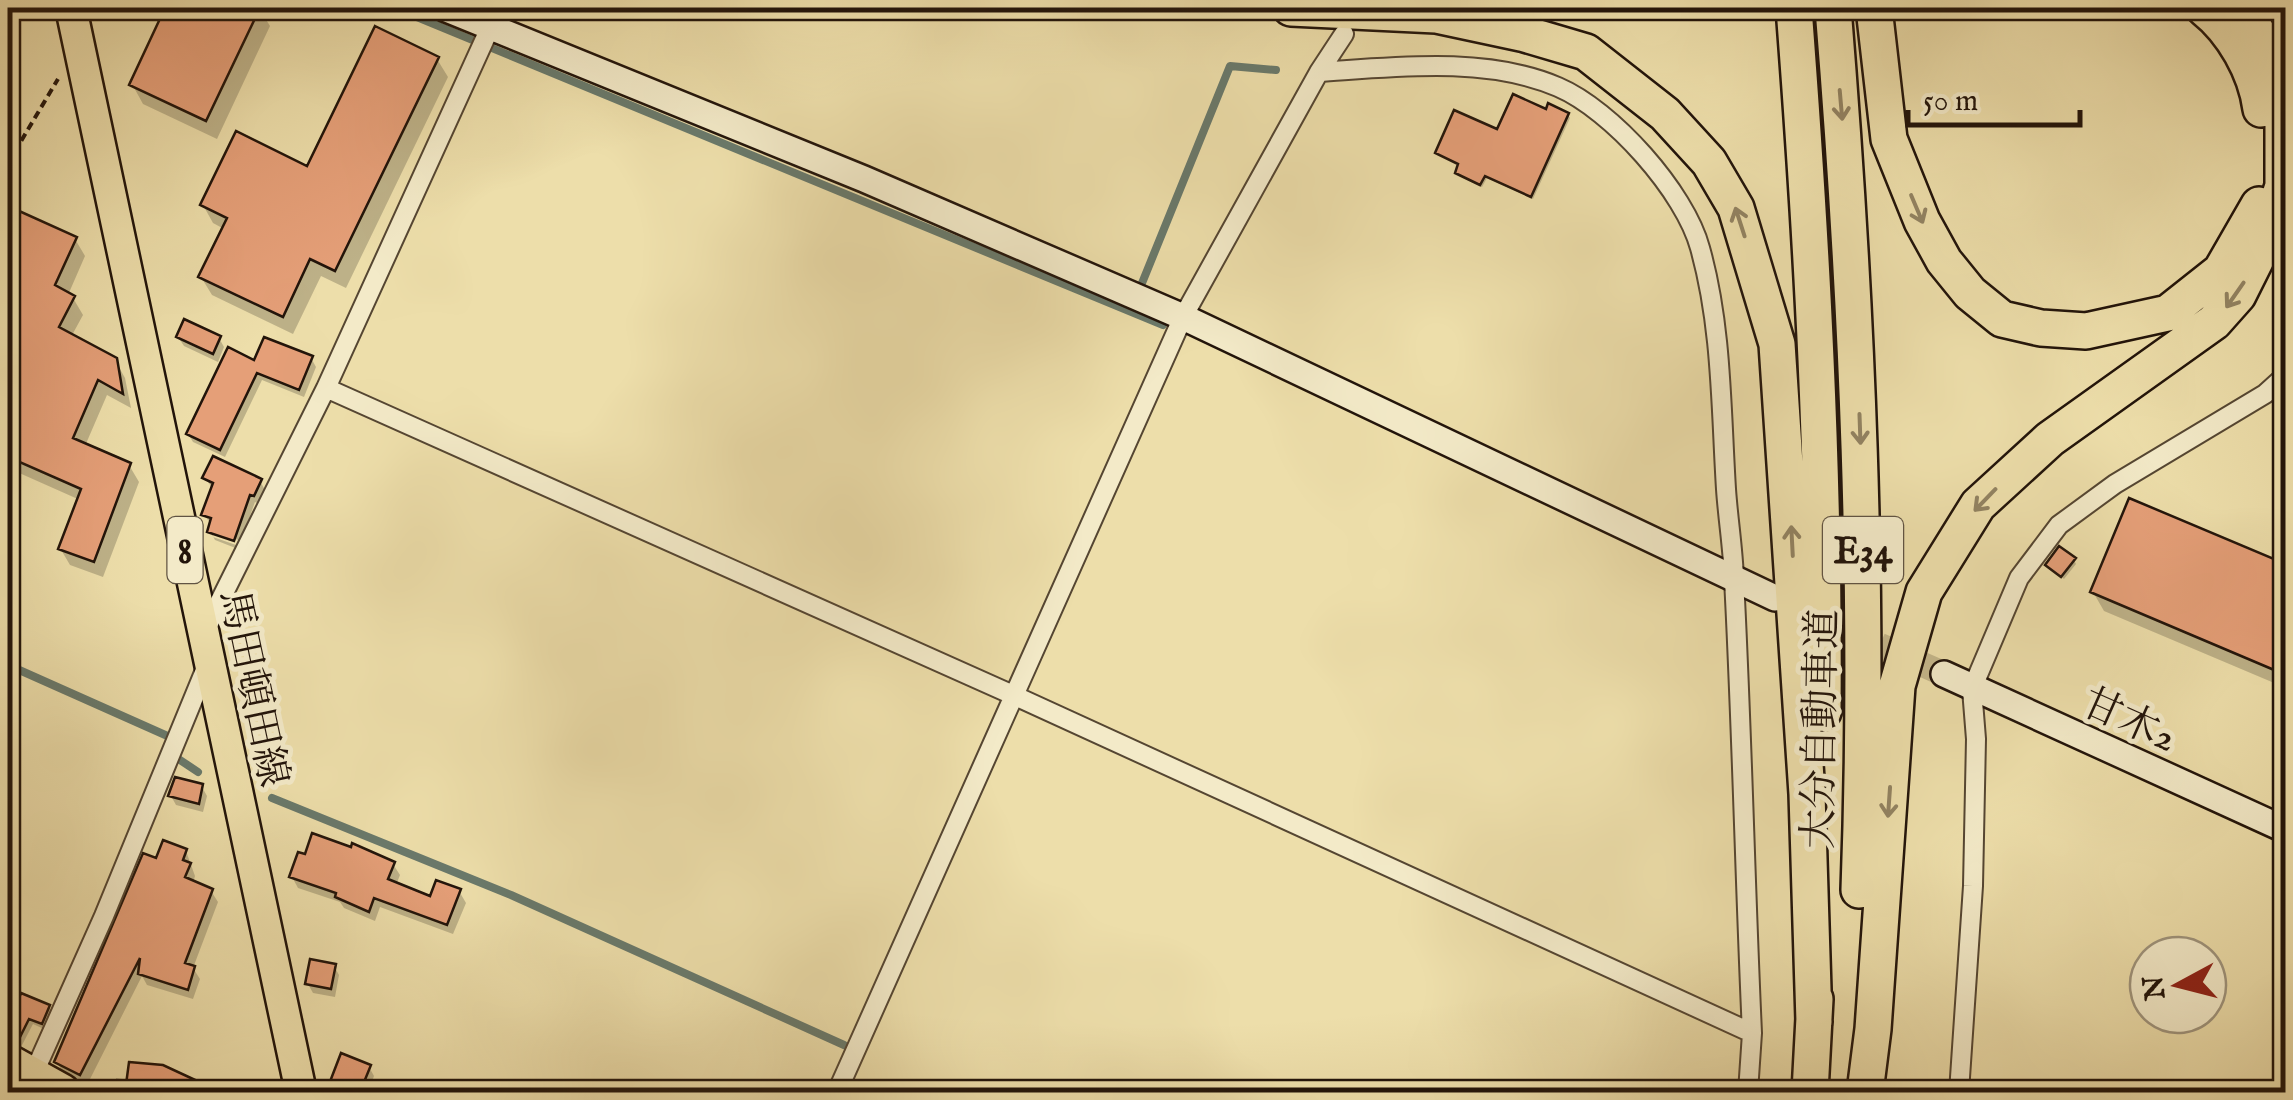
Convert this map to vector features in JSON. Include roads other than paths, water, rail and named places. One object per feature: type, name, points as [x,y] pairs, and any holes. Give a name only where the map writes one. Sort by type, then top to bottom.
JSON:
[{"type":"highway","points":[[1291,8],[1436,15],[1586,52],[1665,114],[1709,162],[1736,208],[1776,344],[1807,794],[1814,1022]]},
{"type":"highway","points":[[1436,15],[1474,8]]},
{"type":"highway","name":"大分自動車道","points":[[1794,8],[1817,338],[1822,501],[1823,816],[1810,1092]]},
{"type":"highway","name":"大分自動車道","points":[[1833,8],[1857,336],[1865,665],[1850,1092]]},
{"type":"highway","points":[[1874,10],[1889,139],[1922,220],[1944,261],[1970,293],[2002,319],[2041,328],[2086,331],[2168,312],[2221,271],[2260,202],[2266,148],[2260,98],[2235,40],[2204,8]]},
{"type":"highway","points":[[1865,1092],[1873,1029],[1896,686],[1924,592],[1978,505],[2050,439],[2214,322],[2238,294],[2265,241],[2283,186],[2283,110],[2268,50],[2242,8]]},
{"type":"main road","name":"馬田頓田線","points":[[71,8],[301,1092]]},
{"type":"street","points":[[444,8],[495,16],[1183,317],[1775,598]]},
{"type":"street","points":[[34,1077],[112,898],[206,649],[495,16]]},
{"type":"street","points":[[837,1092],[1183,317],[1344,34]]},
{"type":"street","points":[[1319,72],[1427,67],[1492,70],[1558,87],[1602,114],[1643,156],[1677,199],[1700,245],[1713,311],[1734,578],[1752,1033],[1748,1092]]},
{"type":"street","points":[[1959,1092],[1972,886],[1976,740],[1972,689],[2019,578],[2060,525],[2115,484],[2265,394],[2286,375]]},
{"type":"street","points":[[326,388],[1013,695],[1752,1033]]},
{"type":"street","name":"甘木2","points":[[1944,674],[2286,830]]},
{"type":"waterway","points":[[395,8],[1163,325]]},
{"type":"waterway","points":[[1138,293],[1230,66],[1276,70]]},
{"type":"waterway","points":[[8,665],[172,738],[174,743]]},
{"type":"waterway","points":[[177,758],[198,772]]},
{"type":"waterway","points":[[272,798],[511,895],[844,1045]]},
{"type":"tunnel","points":[[1812,615],[1944,674]]}]
